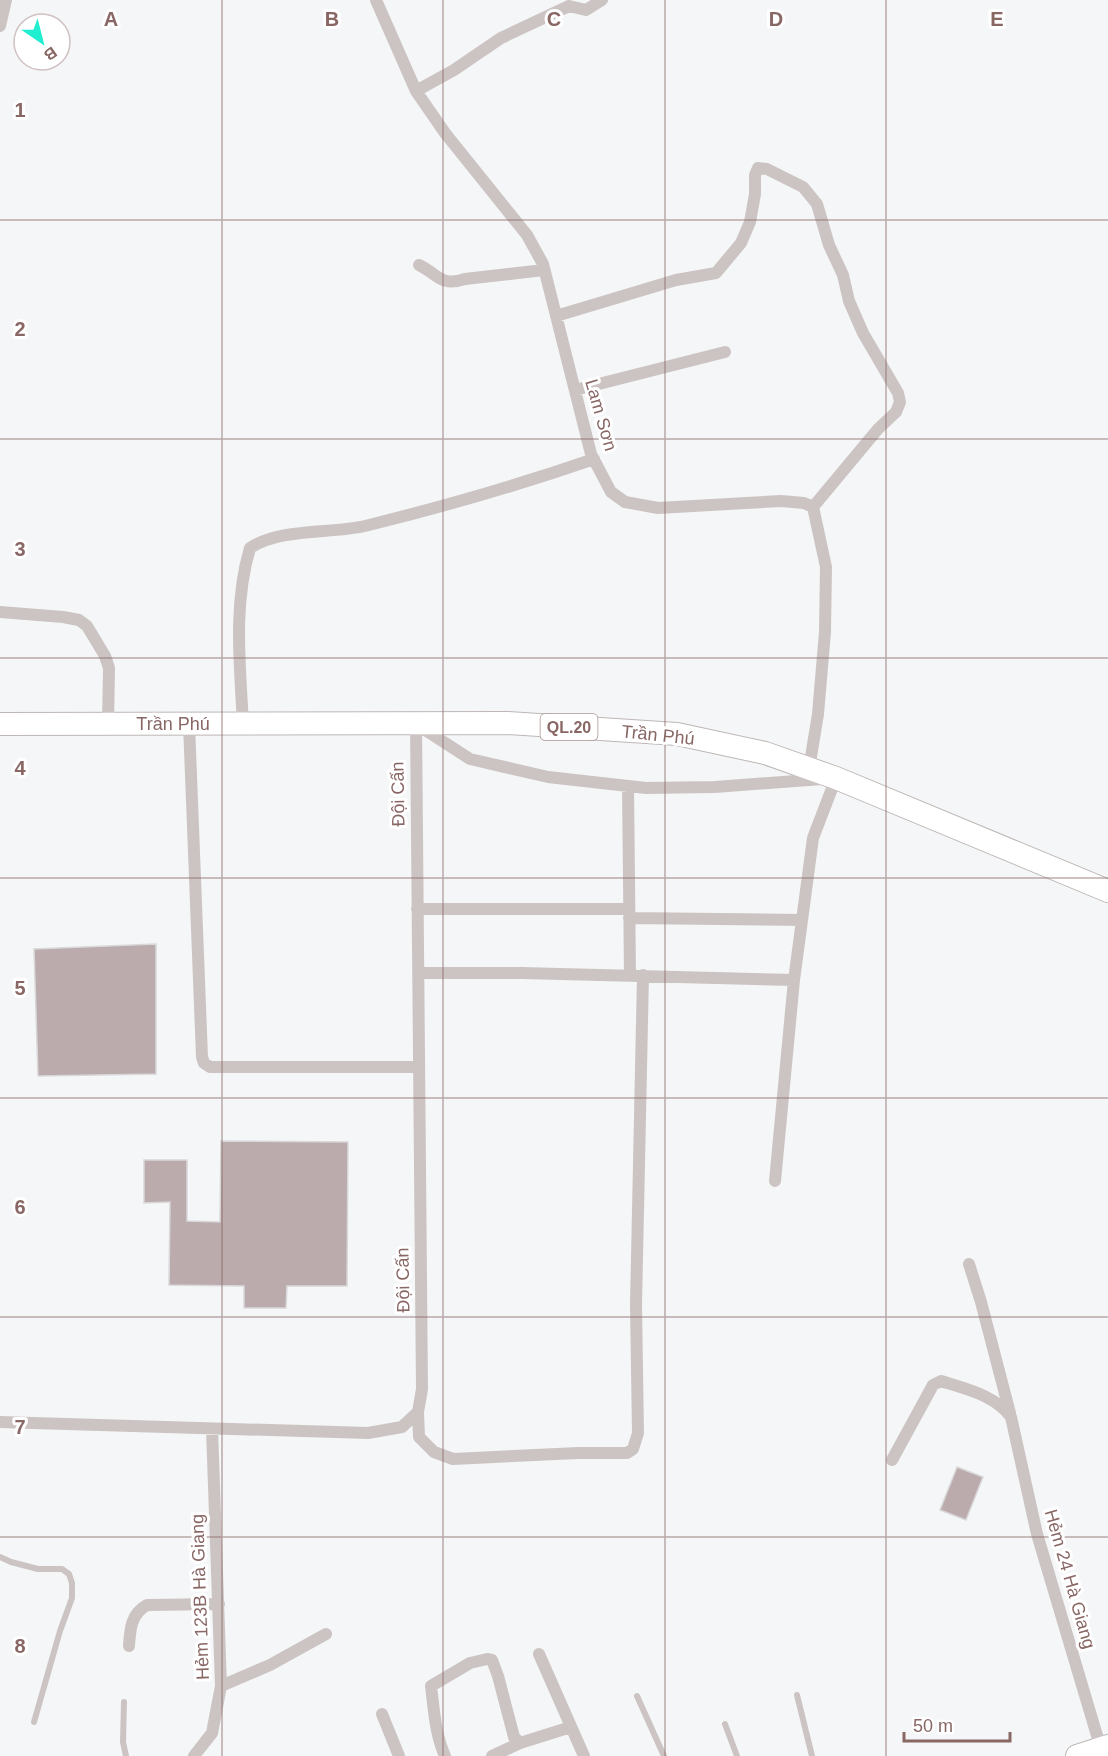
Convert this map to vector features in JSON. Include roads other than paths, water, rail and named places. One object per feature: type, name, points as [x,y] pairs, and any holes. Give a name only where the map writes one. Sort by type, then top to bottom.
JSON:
[{"type":"highway","name":"Trần Phú","points":[[0,724],[508,723],[677,734],[765,753],[836,778],[1108,891]]},
{"type":"highway","points":[[1077,1756],[1104,1747]]},
{"type":"street","points":[[0,26],[6,0]]},
{"type":"street","name":"Lam Sơn","points":[[376,0],[416,91],[445,133],[527,236],[544,270],[594,459],[611,492],[625,502],[657,508],[781,501],[804,503],[813,507]]},
{"type":"street","points":[[416,91],[454,70],[501,38],[569,6],[586,10],[602,0]]},
{"type":"street","points":[[556,316],[676,280],[716,273],[741,243],[750,222],[755,194],[755,175],[758,168],[767,169],[803,187],[817,204],[829,245],[843,275],[849,301],[863,333],[898,393],[900,402],[896,412],[878,429],[813,507],[826,567],[825,632],[818,714],[809,769]]},
{"type":"street","points":[[419,265],[438,279],[452,283],[465,279],[544,270]]},
{"type":"street","points":[[575,390],[725,352]]},
{"type":"street","points":[[243,724],[239,603],[244,565],[250,548],[259,542],[283,536],[363,526],[544,476],[594,459]]},
{"type":"street","points":[[0,612],[63,617],[79,620],[87,626],[105,656],[109,668],[108,724]]},
{"type":"street","points":[[416,723],[470,759],[548,777],[646,788],[715,787],[836,778],[813,838],[794,980],[775,1181]]},
{"type":"street","name":"Đội Cấn","points":[[416,723],[422,1389],[418,1412],[419,1437],[434,1452],[453,1459],[627,1453],[633,1449],[638,1433],[636,975]]},
{"type":"street","points":[[189,724],[204,1063],[210,1067],[419,1067]]},
{"type":"street","points":[[628,786],[629,914],[636,975]]},
{"type":"street","points":[[417,909],[802,920]]},
{"type":"street","points":[[418,973],[636,975],[794,980]]},
{"type":"street","name":"Hẻm 24 Hà Giang","points":[[969,1264],[1011,1417],[1037,1534],[1104,1747]]},
{"type":"street","points":[[892,1460],[933,1385],[941,1381],[976,1393],[1003,1407],[1011,1417]]},
{"type":"street","points":[[0,1422],[368,1433],[402,1427],[418,1412]]},
{"type":"street","name":"Hẻm 123B Hà Giang","points":[[194,1756],[212,1733],[221,1686],[212,1429]]},
{"type":"street","points":[[129,1646],[132,1623],[139,1610],[147,1605],[219,1604]]},
{"type":"street","points":[[221,1686],[270,1665],[326,1634]]},
{"type":"street","points":[[539,1654],[584,1756]]},
{"type":"street","points":[[445,1756],[435,1720],[431,1686],[479,1660],[492,1660],[514,1737],[520,1743]]},
{"type":"street","points":[[382,1714],[399,1756]]},
{"type":"street","points":[[492,1756],[520,1743],[571,1726]]},
{"type":"lane","points":[[0,1557],[38,1569],[62,1569],[69,1574],[72,1583],[72,1598],[60,1631],[34,1722]]},
{"type":"lane","points":[[797,1695],[812,1756]]},
{"type":"lane","points":[[638,1696],[664,1756]]},
{"type":"lane","points":[[124,1702],[123,1742],[126,1756]]},
{"type":"lane","points":[[724,1724],[737,1756]]}]
